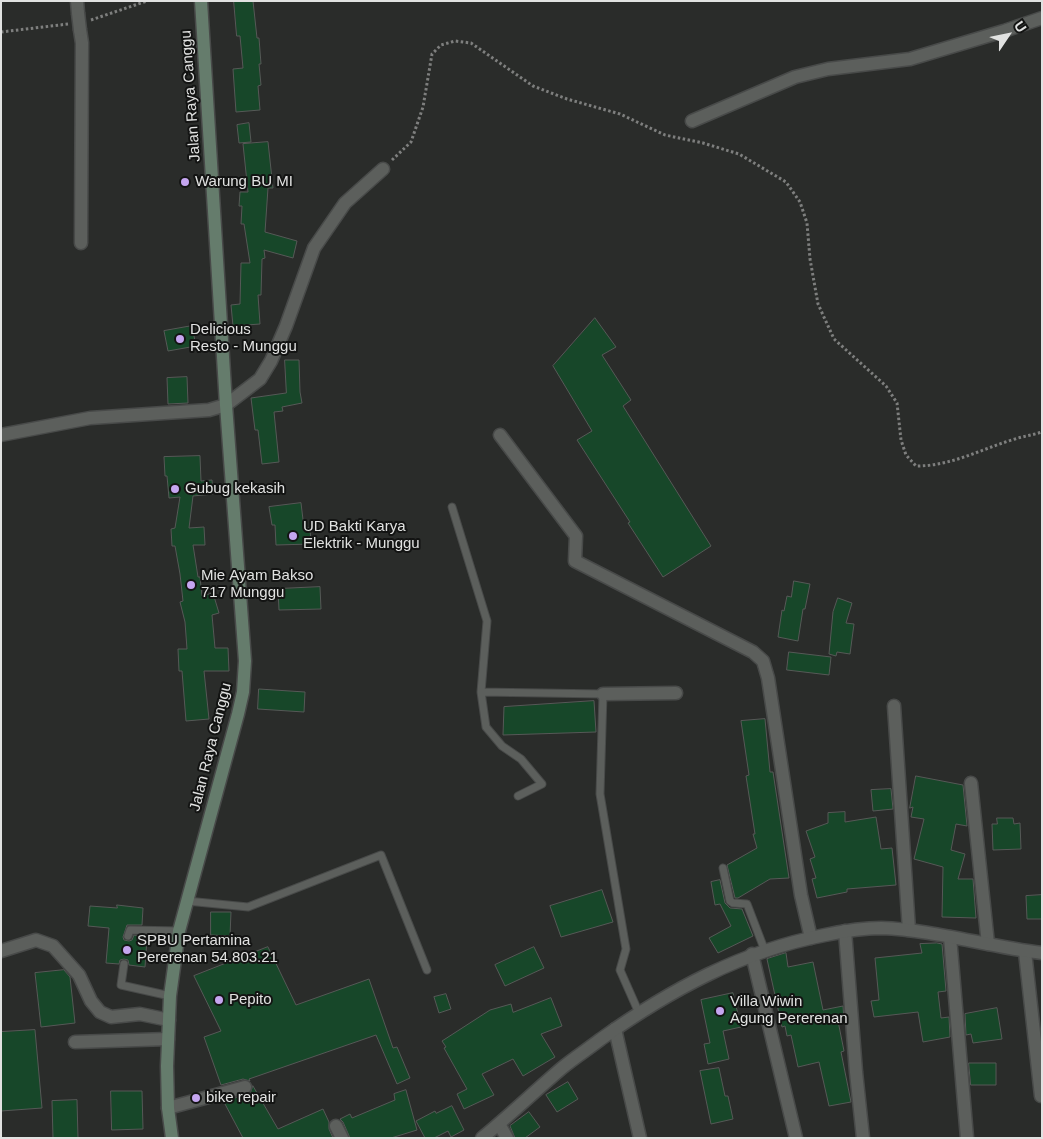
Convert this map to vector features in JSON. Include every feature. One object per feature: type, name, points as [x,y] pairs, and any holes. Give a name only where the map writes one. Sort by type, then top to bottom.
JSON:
[{"type":"main road","name":"Jalan Raya Canggu","points":[[172,1138],[168,1108],[167,1066],[170,996],[179,931],[229,750],[243,692],[245,661],[226,405],[201,1]]},
{"type":"street","points":[[78,7],[82,43],[81,243]]},
{"type":"street","points":[[692,121],[795,77],[828,69],[910,59],[1004,32],[1042,18]]},
{"type":"street","points":[[1,435],[90,418],[210,410],[226,405],[260,378],[271,361],[286,326],[314,248],[346,203],[383,169]]},
{"type":"street","points":[[500,435],[576,536],[575,560],[752,652],[763,661],[768,678],[801,895],[812,938]]},
{"type":"street","points":[[603,694],[676,693]]},
{"type":"street","points":[[894,706],[909,930]]},
{"type":"street","points":[[971,783],[988,944]]},
{"type":"street","points":[[482,1138],[563,1067],[615,1029],[665,997],[734,962],[759,952],[812,938],[864,928],[909,930],[1026,952],[1042,953]]},
{"type":"street","points":[[845,931],[863,1138]]},
{"type":"street","points":[[950,937],[967,1138]]},
{"type":"street","points":[[1,951],[36,940],[53,946],[79,975],[91,1001],[100,1012],[118,1017],[140,1014],[169,1020]]},
{"type":"street","points":[[759,952],[796,1138]]},
{"type":"street","points":[[1026,952],[1041,1096]]},
{"type":"street","points":[[615,1029],[640,1138]]},
{"type":"street","points":[[75,1042],[168,1038]]},
{"type":"street","points":[[168,1108],[245,1087]]},
{"type":"street","points":[[499,1124],[507,1138]]},
{"type":"street","points":[[336,1126],[342,1138]]},
{"type":"lane","points":[[452,507],[487,621],[481,692],[486,727],[502,746],[521,759],[542,784],[518,796]]},
{"type":"lane","points":[[481,692],[603,694],[600,794],[626,949],[620,970],[639,1013]]},
{"type":"lane","points":[[187,901],[248,907],[381,855],[427,970]]},
{"type":"lane","points":[[723,868],[730,901],[748,904],[759,952]]},
{"type":"lane","points":[[128,936],[130,930],[179,931]]},
{"type":"lane","points":[[124,964],[122,985],[170,996]]},
{"type":"path","points":[[383,169],[411,142],[423,107],[432,54],[442,45],[455,41],[471,42],[533,86],[567,99],[620,114],[665,135],[703,143],[739,154],[786,182],[800,202],[807,223],[810,259],[818,304],[834,339],[886,386],[897,403],[901,440],[906,455],[916,466],[933,466],[973,455],[1014,439],[1042,432]]},
{"type":"building","points":[[234,1],[253,1],[261,64],[259,64],[261,85],[258,86],[260,110],[236,112],[233,69],[243,68],[240,36],[237,36]]},
{"type":"building","points":[[249,123],[251,142],[239,143],[237,125]]},
{"type":"building","points":[[268,142],[273,188],[268,188],[265,232],[297,241],[293,258],[264,250],[265,258],[262,259],[261,295],[258,295],[260,324],[233,326],[231,305],[240,304],[241,263],[250,263],[244,224],[241,224],[242,206],[239,206],[240,192],[248,192],[243,144]]},
{"type":"building","points":[[595,318],[616,347],[602,355],[631,400],[623,406],[711,546],[663,577],[577,440],[592,431],[553,366]]},
{"type":"building","name":"Delicious Resto - Munggu","points":[[192,326],[196,346],[168,351],[164,331]]},
{"type":"building","points":[[285,360],[299,360],[302,403],[282,407],[283,411],[274,412],[279,462],[262,464],[258,430],[255,430],[251,398],[286,393]]},
{"type":"building","points":[[187,377],[188,403],[168,404],[167,378]]},
{"type":"building","points":[[200,456],[201,481],[212,480],[213,494],[193,496],[189,528],[204,527],[205,545],[193,545],[198,577],[200,577],[202,596],[213,593],[219,613],[212,615],[215,648],[228,648],[229,671],[204,671],[209,719],[186,721],[182,671],[179,671],[178,649],[187,649],[185,622],[180,602],[183,601],[180,574],[175,546],[172,546],[171,529],[175,528],[180,497],[169,498],[164,457]]},
{"type":"building","points":[[301,503],[304,528],[310,528],[311,544],[276,545],[275,525],[272,525],[269,507]]},
{"type":"building","points":[[794,581],[810,584],[805,609],[803,609],[798,641],[778,637],[782,610],[784,611],[787,596],[791,597]]},
{"type":"building","points":[[320,587],[321,609],[279,610],[278,589]]},
{"type":"building","points":[[838,598],[852,603],[846,623],[854,624],[850,654],[837,652],[836,656],[829,654],[833,612]]},
{"type":"building","points":[[789,652],[831,657],[829,675],[787,670]]},
{"type":"building","points":[[259,689],[305,692],[304,712],[258,709]]},
{"type":"building","points":[[594,701],[596,732],[503,735],[504,707]]},
{"type":"building","points":[[765,719],[770,772],[773,772],[789,878],[770,879],[735,898],[727,865],[757,848],[753,834],[755,834],[746,776],[749,775],[741,721]]},
{"type":"building","points":[[916,776],[963,785],[967,826],[956,824],[951,850],[965,854],[958,879],[973,879],[976,918],[942,917],[943,867],[914,859],[924,819],[911,817],[913,807],[910,808]]},
{"type":"building","points":[[891,789],[893,809],[873,811],[871,790]]},
{"type":"building","points":[[845,812],[845,822],[876,817],[881,849],[892,848],[896,885],[847,889],[847,892],[817,898],[812,879],[816,878],[810,859],[815,857],[806,831],[828,823],[828,813]]},
{"type":"building","points":[[997,818],[1013,818],[1014,824],[1020,823],[1021,849],[993,850],[992,824],[997,824]]},
{"type":"building","points":[[720,880],[725,903],[730,908],[742,909],[753,936],[718,953],[709,938],[731,926],[720,904],[715,905],[711,882]]},
{"type":"building","points":[[602,890],[613,922],[561,937],[550,906]]},
{"type":"building","points":[[1042,895],[1042,919],[1027,919],[1026,896]]},
{"type":"building","points":[[117,905],[143,908],[142,925],[127,925],[123,937],[124,940],[129,941],[132,940],[134,935],[147,938],[145,967],[129,965],[128,960],[124,959],[120,960],[119,964],[106,963],[109,928],[88,926],[90,906],[117,908]]},
{"type":"building","points":[[211,912],[231,912],[230,936],[211,935]]},
{"type":"building","points":[[920,944],[942,944],[946,991],[938,992],[941,1018],[949,1017],[950,1037],[923,1042],[918,1012],[874,1017],[871,1001],[879,1000],[875,958],[922,953]]},
{"type":"building","points":[[268,947],[296,1005],[369,979],[393,1048],[397,1047],[410,1078],[397,1084],[376,1035],[249,1079],[250,1081],[243,1079],[221,1085],[204,1037],[221,1031],[194,976]]},
{"type":"building","points":[[534,947],[544,968],[505,986],[495,965]]},
{"type":"building","points":[[786,953],[788,967],[813,962],[823,1010],[843,1006],[844,1020],[838,1021],[844,1051],[841,1052],[851,1102],[829,1106],[819,1062],[798,1067],[791,1035],[787,1036],[785,1026],[782,1027],[767,959]]},
{"type":"building","points":[[64,970],[70,977],[75,1023],[41,1027],[35,973]]},
{"type":"building","name":"Villa Wiwin Agung Pererenan","points":[[733,993],[741,1027],[723,1031],[729,1059],[708,1064],[704,1044],[710,1043],[701,1000]]},
{"type":"building","points":[[446,994],[451,1009],[439,1013],[434,997]]},
{"type":"building","points":[[551,998],[562,1026],[541,1034],[555,1057],[523,1076],[513,1059],[482,1074],[494,1095],[464,1109],[457,1094],[467,1089],[442,1041],[490,1010],[511,1004],[513,1012]]},
{"type":"building","points":[[997,1008],[1002,1039],[973,1043],[971,1034],[966,1035],[965,1014]]},
{"type":"building","points":[[35,1030],[42,1108],[1,1111],[1,1032]]},
{"type":"building","points":[[969,1063],[996,1063],[996,1085],[971,1085]]},
{"type":"building","points":[[719,1068],[725,1096],[728,1096],[733,1119],[711,1124],[700,1071]]},
{"type":"building","points":[[568,1082],[578,1099],[557,1112],[546,1095]]},
{"type":"building","points":[[253,1086],[278,1129],[323,1109],[333,1138],[243,1138],[225,1104],[226,1101],[250,1093]]},
{"type":"building","points":[[406,1090],[417,1130],[391,1138],[350,1138],[340,1119],[350,1114],[352,1118],[395,1100],[394,1094]]},
{"type":"building","points":[[111,1091],[142,1091],[143,1129],[112,1130]]},
{"type":"building","points":[[77,1100],[78,1138],[53,1138],[52,1101]]},
{"type":"building","points":[[452,1106],[464,1130],[451,1137],[448,1131],[434,1138],[425,1138],[416,1121],[435,1111],[436,1113]]},
{"type":"building","points":[[529,1112],[540,1127],[525,1138],[515,1138],[510,1126]]},
{"type":"place","name":"Warung BU MI","points":[[185,182]]},
{"type":"place","name":"Delicious Resto - Munggu","points":[[180,339]]},
{"type":"place","name":"Gubug kekasih","points":[[175,489]]},
{"type":"place","name":"UD Bakti Karya Elektrik - Munggu","points":[[293,536]]},
{"type":"place","name":"Mie Ayam Bakso 717 Munggu","points":[[191,585]]},
{"type":"place","name":"SPBU Pertamina Pererenan 54.803.21","points":[[127,950]]},
{"type":"place","name":"Pepito","points":[[219,1000]]},
{"type":"place","name":"Villa Wiwin Agung Pererenan","points":[[720,1011]]},
{"type":"place","name":"bike repair","points":[[196,1098]]}]
